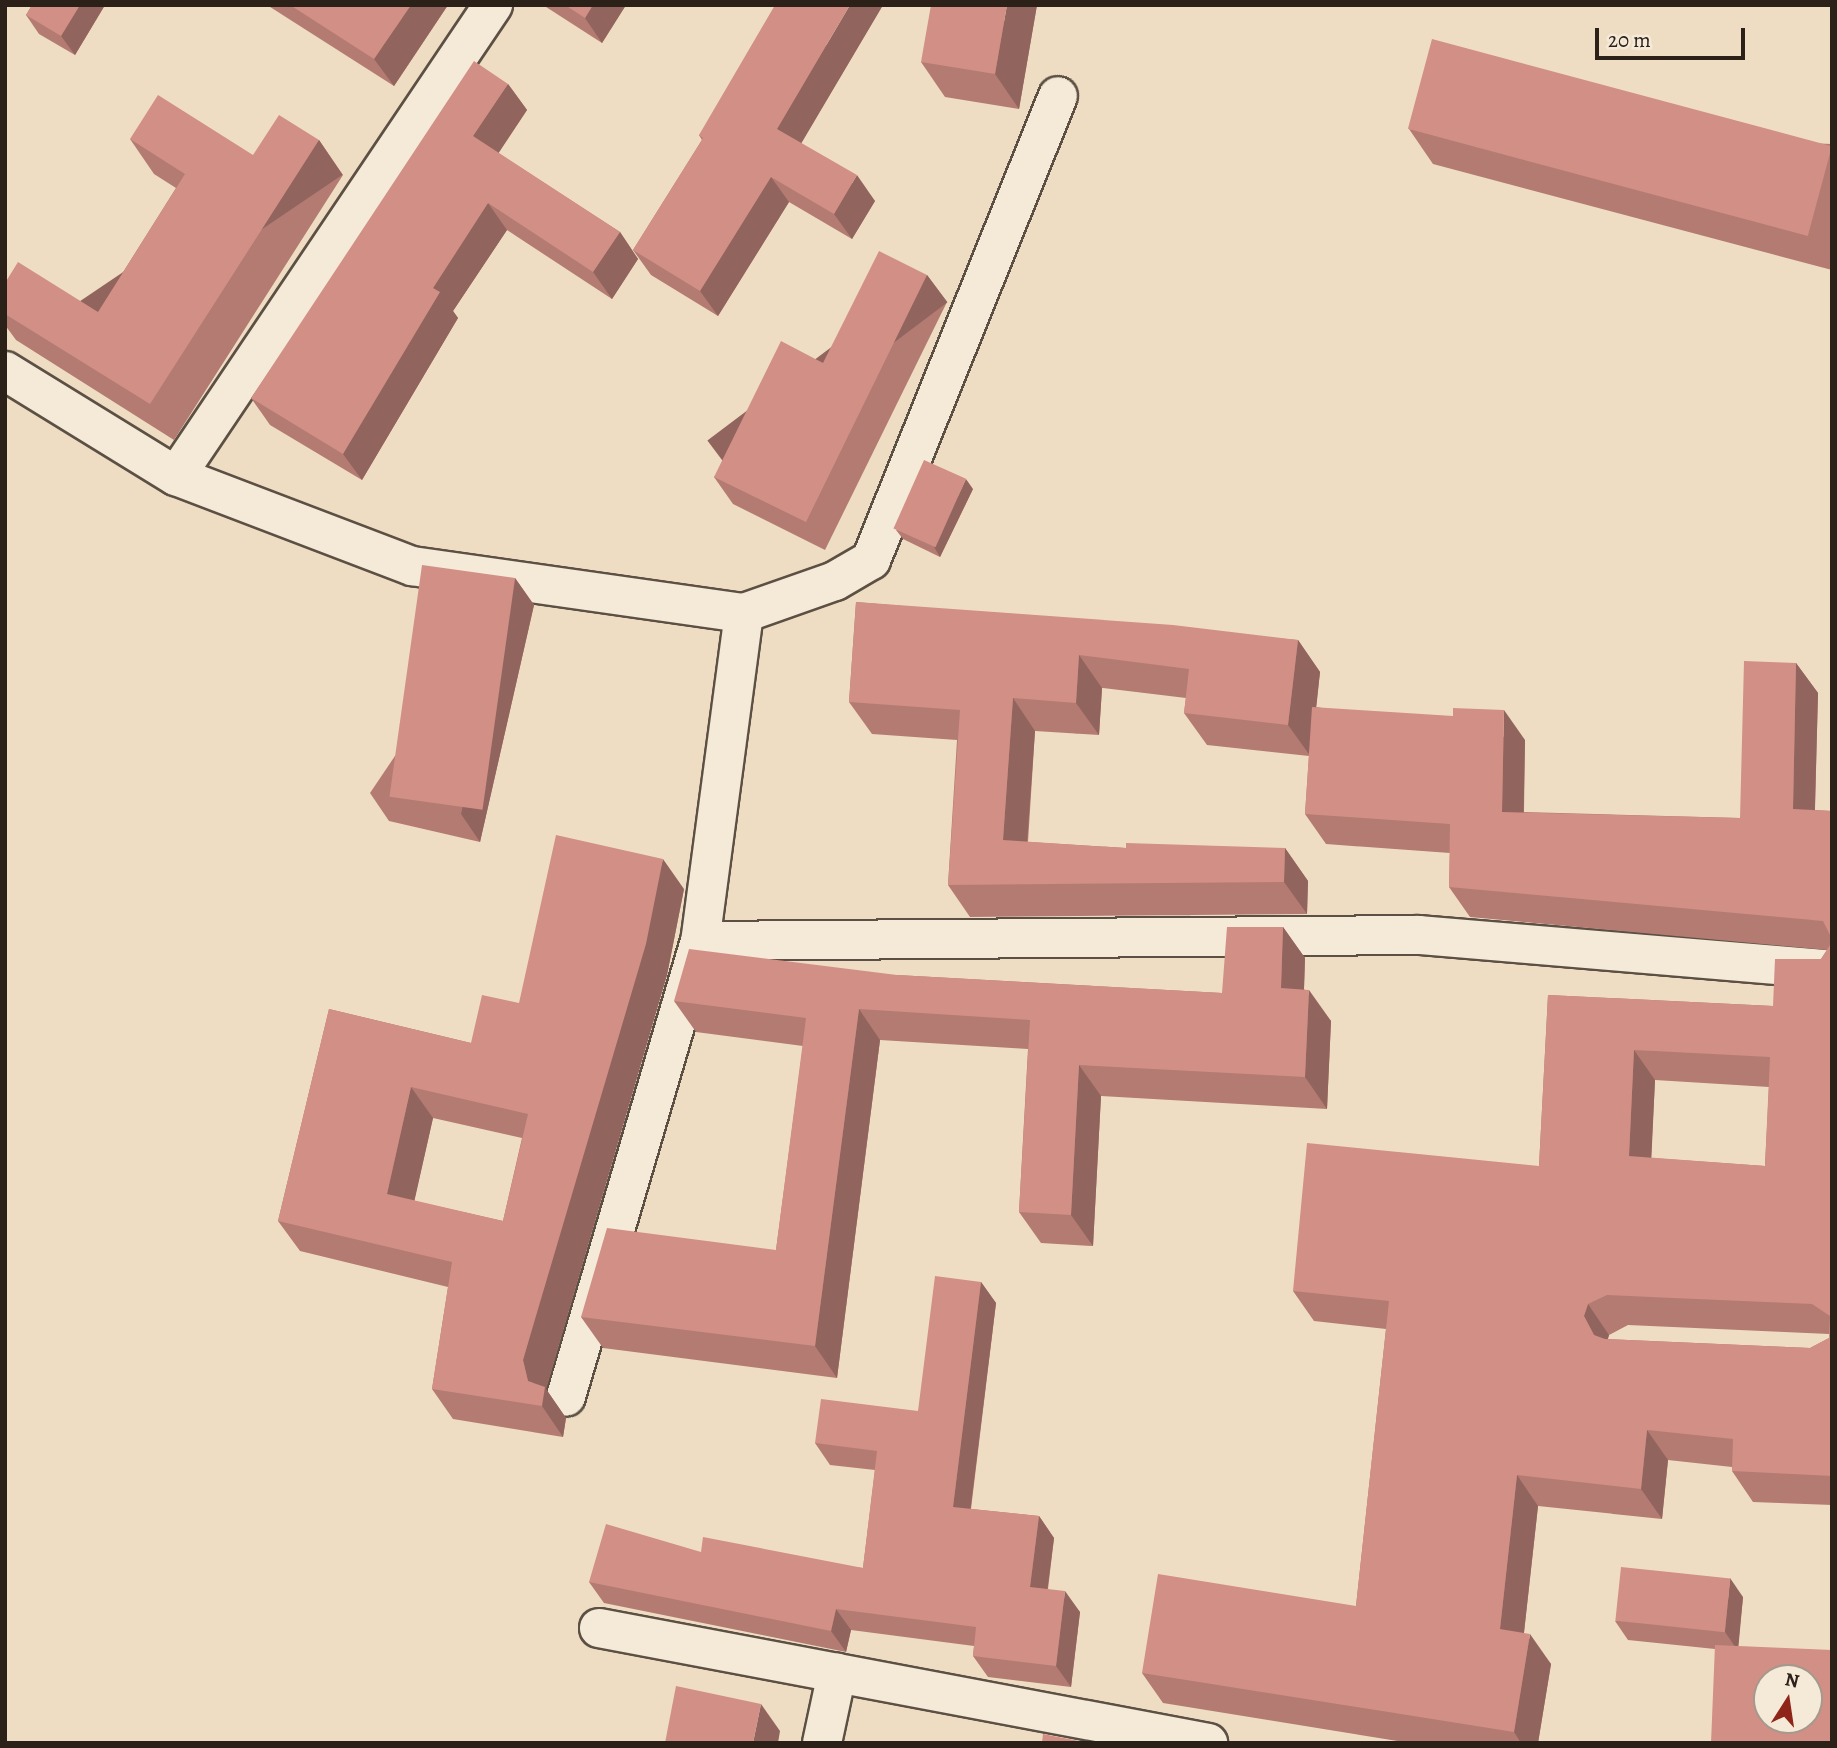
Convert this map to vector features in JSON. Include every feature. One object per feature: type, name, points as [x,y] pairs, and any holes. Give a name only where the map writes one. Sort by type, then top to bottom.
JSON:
[{"type":"street","points":[[176,476],[494,5]]},
{"type":"street","points":[[5,371],[176,476],[412,566],[744,613],[835,581],[871,560],[1058,96]]},
{"type":"street","points":[[566,1397],[699,941],[744,613]]},
{"type":"street","points":[[699,941],[1419,935],[1832,970]]},
{"type":"street","points":[[599,1628],[1208,1743]]},
{"type":"street","points":[[822,1743],[837,1673]]},
{"type":"building","points":[[32,5],[80,5],[61,36],[26,15]]},
{"type":"building","points":[[290,5],[411,5],[374,59]]},
{"type":"building","points":[[565,5],[593,5],[585,18]]},
{"type":"building","points":[[775,5],[850,5],[777,129],[857,175],[834,214],[771,177],[700,291],[633,250],[703,138],[699,135]]},
{"type":"building","points":[[931,5],[1007,5],[995,74],[921,62]]},
{"type":"building","points":[[1432,39],[1832,146],[1808,236],[1408,129]]},
{"type":"building","points":[[474,61],[508,84],[473,136],[620,232],[593,272],[488,203],[433,288],[440,292],[343,454],[251,398]]},
{"type":"building","points":[[158,95],[253,155],[279,115],[319,140],[150,404],[5,314],[5,283],[18,262],[98,312],[185,174],[130,139]]},
{"type":"building","points":[[879,251],[927,275],[806,522],[714,477],[781,341],[823,363]]},
{"type":"building","points":[[924,460],[966,479],[936,547],[893,529]]},
{"type":"building","points":[[422,565],[515,578],[483,810],[389,797]]},
{"type":"building","points":[[856,602],[1173,625],[1298,640],[1288,725],[1184,713],[1189,669],[1079,655],[1076,703],[1013,698],[1003,840],[1126,848],[1126,843],[1285,848],[1284,882],[948,885],[960,710],[849,702]]},
{"type":"building","points":[[1744,661],[1796,663],[1793,809],[1832,811],[1832,939],[1823,921],[1449,887],[1450,824],[1305,814],[1312,707],[1453,716],[1453,708],[1504,710],[1502,812],[1740,818]]},
{"type":"building","points":[[556,835],[663,859],[646,944],[523,1360],[528,1381],[545,1387],[542,1406],[432,1389],[452,1262],[278,1221],[329,1009],[471,1043],[482,995],[519,1003]],"holes":[[[411,1087],[528,1114],[503,1221],[387,1194]]]},
{"type":"building","points":[[1227,927],[1283,927],[1281,988],[1309,990],[1305,1077],[1079,1065],[1071,1215],[1019,1212],[1030,1020],[859,1009],[815,1346],[581,1317],[607,1228],[776,1250],[806,1018],[674,1001],[689,949],[897,975],[1222,993]]},
{"type":"building","points":[[1832,942],[1832,1476],[1732,1471],[1733,1439],[1647,1430],[1641,1489],[1517,1475],[1500,1629],[1530,1634],[1514,1732],[1142,1673],[1158,1574],[1356,1606],[1389,1301],[1293,1291],[1307,1143],[1539,1166],[1548,995],[1773,1006],[1775,959],[1821,959]],"holes":[[[1634,1050],[1770,1057],[1765,1166],[1629,1156]],[[1607,1295],[1812,1304],[1830,1316],[1829,1338],[1810,1348],[1605,1339],[1594,1335],[1584,1316],[1588,1304]]]},
{"type":"building","points":[[935,1276],[981,1282],[953,1507],[1039,1516],[1030,1587],[1065,1591],[1056,1666],[973,1656],[976,1627],[836,1609],[831,1631],[589,1582],[606,1524],[701,1552],[703,1537],[863,1568],[877,1451],[815,1443],[821,1399],[918,1411]]},
{"type":"building","points":[[1621,1567],[1730,1578],[1725,1632],[1615,1621]]},
{"type":"building","points":[[1715,1645],[1832,1650],[1832,1743],[1711,1743]]},
{"type":"building","points":[[676,1686],[761,1704],[753,1743],[665,1743]]},
{"type":"building","points":[[1043,1734],[1089,1743],[1042,1743]]}]
